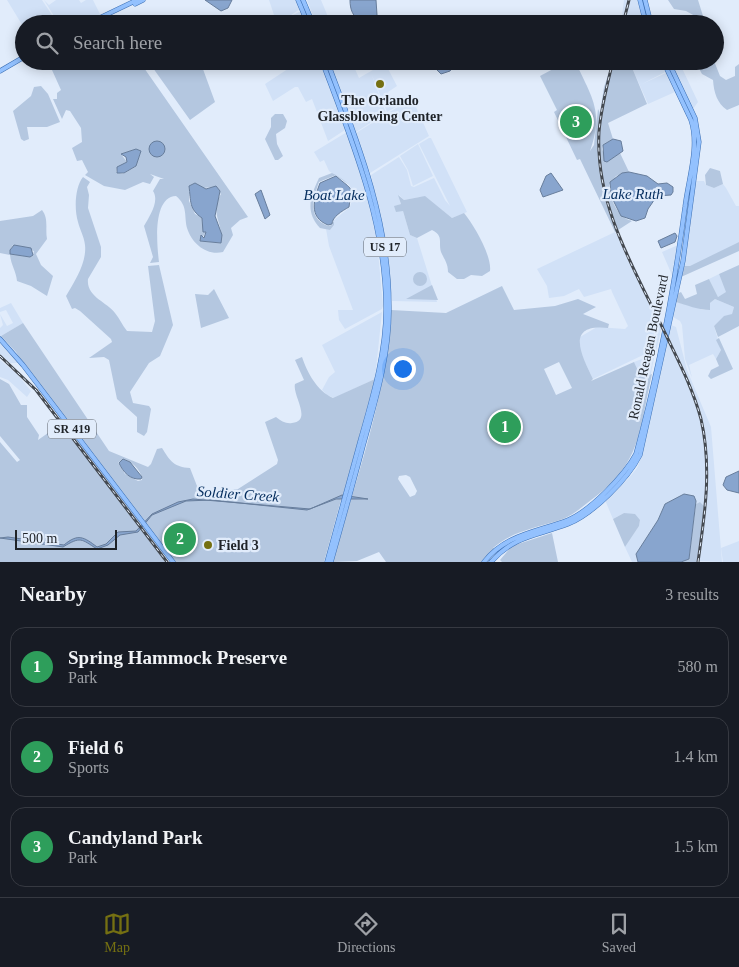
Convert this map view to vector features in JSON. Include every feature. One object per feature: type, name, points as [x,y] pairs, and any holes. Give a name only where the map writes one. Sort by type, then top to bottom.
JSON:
[{"type":"main road","points":[[107,15],[142,0]]},
{"type":"main road","points":[[298,0],[304,15]]},
{"type":"main road","points":[[303,0],[309,15]]},
{"type":"main road","points":[[644,1],[645,15]]},
{"type":"main road","points":[[644,1],[648,15]]},
{"type":"main road","points":[[110,15],[136,2]]},
{"type":"main road","points":[[0,71],[15,62]]},
{"type":"main road","points":[[325,70],[348,130],[380,230]]},
{"type":"main road","name":"US 17","points":[[330,70],[358,145],[377,208],[386,309],[384,352]]},
{"type":"main road","name":"Ronald Reagan Boulevard","points":[[667,70],[693,126],[694,163]]},
{"type":"main road","name":"Ronald Reagan Boulevard","points":[[484,562],[506,544],[525,532],[573,517],[628,469],[638,445],[668,320],[698,128],[672,70]]},
{"type":"main road","points":[[339,106],[349,120]]},
{"type":"main road","points":[[348,130],[358,145]]},
{"type":"main road","points":[[370,196],[377,208]]},
{"type":"main road","name":"US 17","points":[[331,562],[350,479],[384,352],[390,306],[387,266],[380,230]]},
{"type":"main road","points":[[381,252],[387,266]]},
{"type":"main road","name":"SR 419","points":[[0,339],[23,366],[173,562]]},
{"type":"main road","points":[[347,493],[352,486],[385,358],[384,352]]},
{"type":"main road","points":[[350,479],[352,486]]},
{"type":"main road","name":"US 17","points":[[327,562],[345,505]]},
{"type":"main road","name":"Ronald Reagan Boulevard","points":[[491,562],[506,544]]},
{"type":"shaded area","points":[[7,0],[42,0],[52,15],[16,15]]},
{"type":"shaded area","points":[[44,0],[49,5],[56,0],[79,0],[81,3],[86,0],[93,0],[100,15],[53,15]]},
{"type":"shaded area","points":[[269,0],[296,0],[300,9],[291,15],[274,15]]},
{"type":"shaded area","points":[[307,0],[321,0],[327,15],[313,15]]},
{"type":"shaded area","points":[[624,0],[638,0],[641,15],[622,15]]},
{"type":"shaded area","points":[[668,0],[698,0],[703,15],[693,15],[686,11],[674,9]]},
{"type":"shaded area","points":[[301,11],[303,15],[293,15]]},
{"type":"shaded area","points":[[739,64],[739,105],[727,110],[717,97],[713,80],[702,74],[700,70],[718,70],[720,76],[726,80],[735,76],[735,67]]},
{"type":"shaded area","points":[[52,70],[145,70],[248,217],[240,220],[231,228],[233,235],[223,252],[211,252],[196,244],[187,228],[184,207],[176,196],[168,198],[163,204],[157,234],[159,262],[150,263],[153,257],[144,226],[155,204],[153,191],[160,179],[164,179],[150,174],[154,177],[150,184],[143,182],[125,190],[104,186],[85,175],[88,172],[82,160],[77,161],[72,148],[82,142],[81,128],[70,111],[66,110],[62,119],[53,99],[57,99],[57,93],[61,90]],"holes":[[[136,149],[141,152],[135,167],[123,174],[116,172],[117,168],[127,162],[121,154]],[[195,183],[203,188],[213,187],[221,194],[216,207],[221,232],[220,243],[200,241],[206,232],[203,232],[202,217],[195,214],[189,201],[189,186]]]},
{"type":"shaded area","points":[[154,70],[203,70],[215,102],[190,120]]},
{"type":"shaded area","points":[[286,70],[323,70],[345,130],[328,141],[312,99],[306,102],[298,87],[295,87],[273,101],[265,84]]},
{"type":"shaded area","points":[[333,70],[355,70],[359,78],[373,70],[389,70],[397,86],[388,92],[396,107],[387,112],[371,73],[386,113],[356,132]]},
{"type":"shaded area","points":[[551,70],[579,70],[591,95],[596,115],[594,137],[590,151],[594,145],[598,109],[600,113],[604,87],[610,70],[633,70],[647,104],[608,123],[613,139],[603,145],[602,149],[607,162],[620,153],[629,172],[616,176],[609,185],[611,196],[618,212],[632,221],[615,232],[580,159],[577,160],[554,112],[557,110],[540,76]]},
{"type":"shaded area","points":[[633,70],[664,70],[665,72],[642,84],[666,73],[675,92],[648,104]]},
{"type":"shaded area","points":[[674,70],[683,70],[698,102],[693,109]]},
{"type":"shaded area","points":[[41,86],[48,94],[60,122],[47,127],[27,127],[29,139],[24,141],[21,139],[13,111],[31,96],[34,87]]},
{"type":"shaded area","points":[[412,98],[429,136],[370,173],[356,133]]},
{"type":"shaded area","points":[[275,114],[283,114],[287,121],[285,128],[276,134],[277,144],[283,156],[278,160],[275,160],[265,139],[271,127],[271,118]]},
{"type":"shaded area","points":[[347,132],[369,202],[377,240],[383,306],[382,309],[345,329],[339,320],[338,310],[353,310],[329,246],[326,229],[330,230],[334,225],[334,220],[350,207],[354,193],[349,185],[329,171],[324,160],[320,162],[314,152]]},
{"type":"shaded area","points":[[431,138],[467,212],[452,218],[428,199],[420,197],[404,200],[399,195],[401,204],[395,206],[403,211],[410,235],[417,238],[437,302],[392,301],[386,245],[371,175],[399,157],[407,170],[411,186],[414,187],[434,178],[450,206],[419,144]]},
{"type":"shaded area","points":[[418,144],[433,176],[413,186],[408,170],[400,156]]},
{"type":"shaded area","points":[[710,168],[720,171],[723,184],[714,188],[706,185],[705,175]]},
{"type":"shaded area","points":[[332,173],[336,175],[319,182],[313,207],[314,213],[321,223],[328,226],[332,225],[334,220],[334,225],[330,230],[320,228],[315,222],[310,204],[319,178]]},
{"type":"shaded area","points":[[83,177],[90,182],[87,187],[89,195],[88,208],[101,247],[101,257],[88,279],[88,285],[94,295],[115,313],[127,331],[152,332],[155,321],[148,266],[159,265],[173,325],[160,356],[149,363],[130,392],[133,403],[149,406],[151,409],[147,432],[144,436],[137,432],[137,417],[117,399],[109,360],[104,357],[89,358],[112,342],[111,339],[80,311],[75,308],[72,309],[66,296],[80,271],[85,251],[76,205],[78,186]]},
{"type":"shaded area","points":[[696,181],[704,181],[706,185],[714,188],[723,184],[736,206],[739,206],[739,242],[690,267],[684,266]]},
{"type":"shaded area","points":[[398,195],[404,200],[425,196],[452,218],[464,213],[473,225],[485,249],[490,271],[482,276],[471,275],[464,279],[457,279],[448,272],[447,264],[441,252],[438,235],[432,230],[417,238],[410,235],[403,211],[396,212],[394,206],[401,204]]},
{"type":"shaded area","points":[[42,210],[46,220],[47,239],[36,254],[41,265],[53,276],[47,296],[31,286],[17,281],[10,255],[0,253],[0,221],[33,216]],"holes":[[[13,245],[34,251],[30,257],[10,254]]]},
{"type":"shaded area","points":[[615,232],[626,249],[662,326],[656,352],[643,355],[593,379],[579,350],[580,337],[597,327],[625,329],[628,326],[611,289],[584,297],[579,289],[564,296],[549,298],[547,286],[537,269]]},
{"type":"shaded area","points":[[739,242],[739,251],[681,277],[684,266],[690,266]]},
{"type":"shaded area","points":[[677,246],[672,275],[662,252]]},
{"type":"shaded area","points":[[739,265],[739,326],[718,337],[714,326],[724,316],[732,314],[734,307],[715,299],[710,303],[710,310],[697,308],[676,302],[677,294],[681,292],[685,299],[697,294],[695,285],[709,279],[718,297],[726,292],[719,274]]},
{"type":"shaded area","points":[[417,272],[423,272],[427,279],[423,286],[417,286],[413,282],[413,276]]},
{"type":"shaded area","points":[[719,274],[727,292],[718,297],[709,279]]},
{"type":"shaded area","points":[[432,285],[438,300],[406,299]]},
{"type":"shaded area","points":[[502,286],[514,310],[555,306],[578,299],[596,307],[583,314],[609,324],[608,328],[594,328],[586,331],[581,336],[581,351],[593,379],[591,381],[634,362],[639,373],[647,376],[652,374],[636,444],[620,473],[608,487],[577,511],[563,519],[509,537],[493,548],[495,549],[485,562],[386,562],[379,552],[357,561],[333,562],[377,406],[388,342],[391,310],[446,313]],"holes":[[[559,362],[572,388],[556,395],[544,369]],[[406,475],[410,477],[417,491],[415,495],[410,497],[398,479],[399,476]]]},
{"type":"shaded area","points":[[214,289],[229,318],[201,328],[195,294],[208,295]]},
{"type":"shaded area","points":[[715,299],[734,307],[732,314],[714,326],[721,350],[716,359],[713,354],[689,365],[692,378],[685,359],[682,325],[680,321],[673,317],[676,302],[702,310],[710,310],[710,303]]},
{"type":"shaded area","points":[[11,303],[23,323],[1,336],[16,352],[22,362],[0,338],[0,328],[3,325],[0,314],[7,326],[13,323],[6,310],[0,312],[0,308]]},
{"type":"shaded area","points":[[382,312],[375,379],[334,398],[327,395],[322,390],[329,377],[335,372],[322,345]]},
{"type":"shaded area","points":[[23,323],[109,451],[148,467],[157,449],[162,448],[173,463],[190,468],[197,486],[205,494],[238,489],[277,464],[278,460],[265,422],[276,417],[284,422],[292,423],[301,418],[295,384],[304,380],[295,360],[302,357],[313,381],[322,391],[333,398],[375,379],[343,495],[339,498],[341,500],[324,562],[175,562],[16,352],[1,336]],"holes":[[[123,459],[138,470],[142,480],[138,481],[125,474],[118,463]]]},
{"type":"shaded area","points":[[671,325],[676,327],[687,370],[711,427],[722,562],[697,561],[704,506],[700,502],[696,504],[696,501],[684,494],[665,504],[658,520],[636,554],[638,562],[632,562],[625,547],[639,526],[640,520],[624,513],[613,519],[605,500],[637,468],[643,453]]},
{"type":"shaded area","points":[[719,338],[733,369],[711,379],[708,376],[711,370],[719,366],[716,359],[721,350],[716,340]]},
{"type":"shaded area","points":[[0,340],[20,363],[10,363],[0,355]]},
{"type":"shaded area","points":[[655,354],[650,378],[638,373],[634,362]]},
{"type":"shaded area","points":[[0,360],[17,374],[31,391],[27,397],[8,380],[0,377]]},
{"type":"shaded area","points":[[0,379],[9,384],[21,405],[27,405],[27,417],[39,435],[38,440],[58,426],[60,415],[141,522],[138,527],[141,530],[144,526],[165,553],[161,556],[165,562],[0,562],[0,442],[17,462],[20,460],[0,436]]},
{"type":"shaded area","points":[[700,502],[704,506],[698,562],[681,562],[689,559],[696,504]]},
{"type":"shaded area","points":[[624,513],[635,514],[640,520],[639,526],[625,547],[613,519]]},
{"type":"shaded area","points":[[552,533],[558,562],[502,562],[500,560],[512,546]]},
{"type":"shaded area","points":[[739,541],[739,562],[723,562],[721,548]]},
{"type":"water","points":[[205,0],[232,0],[228,8],[221,11]]},
{"type":"water","points":[[350,0],[376,0],[377,15],[354,15],[351,10]]},
{"type":"water","points":[[437,70],[451,70],[450,71],[441,74]]},
{"type":"water","points":[[613,139],[621,141],[623,151],[607,162],[604,161],[603,145]]},
{"type":"water","points":[[157,141],[165,149],[157,157],[149,149]]},
{"type":"water","points":[[136,149],[141,151],[136,166],[124,173],[117,173],[117,167],[127,162],[126,157],[121,154]]},
{"type":"water","name":"Lake Ruth","points":[[629,172],[647,176],[658,184],[667,183],[673,187],[671,195],[657,196],[648,209],[645,218],[636,221],[621,216],[611,196],[610,182],[622,173]]},
{"type":"water","points":[[551,173],[563,190],[543,197],[540,190],[546,176]]},
{"type":"water","name":"Boat Lake","points":[[336,176],[349,187],[351,195],[349,207],[332,221],[332,224],[328,225],[317,217],[314,207],[320,183]]},
{"type":"water","points":[[195,183],[206,189],[216,186],[220,191],[215,216],[222,235],[221,243],[200,241],[201,235],[204,238],[206,232],[203,232],[202,218],[191,205],[189,186]]},
{"type":"water","points":[[261,190],[270,215],[265,219],[255,194]]},
{"type":"water","points":[[675,233],[677,236],[675,242],[661,248],[658,241]]},
{"type":"water","points":[[14,245],[31,248],[33,255],[30,257],[10,254],[10,250]]},
{"type":"water","points":[[123,459],[130,462],[142,477],[141,479],[130,477],[125,472],[119,463]]},
{"type":"water","points":[[739,471],[739,493],[727,490],[723,485],[726,477]]},
{"type":"water","points":[[684,494],[694,496],[696,501],[689,559],[681,562],[638,562],[636,554],[658,520],[665,504]]},
{"type":"water","points":[[342,495],[368,499],[336,499],[312,508]]},
{"type":"water","points":[[193,499],[207,500],[186,501],[152,515],[138,532],[120,535],[108,545],[97,549],[81,540],[74,541],[63,547],[0,538],[8,537],[64,545],[73,539],[81,538],[97,547],[106,544],[118,532],[136,531],[152,514],[178,502]]},
{"type":"water","points":[[240,503],[310,509],[307,510]]},
{"type":"railway","points":[[625,15],[629,0]]},
{"type":"railway","points":[[611,70],[599,132],[599,159],[603,186],[619,237],[685,376],[701,419],[707,473],[705,508],[698,562]]},
{"type":"railway","points":[[0,356],[36,390],[167,562]]},
{"type":"place","name":"The Orlando Glassblowing Center","points":[[380,84]]},
{"type":"place","name":"Candyland Park","points":[[576,122]]},
{"type":"place","name":"Spring Hammock Preserve","points":[[505,427]]},
{"type":"place","name":"Field 6","points":[[180,539]]},
{"type":"place","name":"Field 3","points":[[208,545]]},
{"type":"water label","name":"Soldier Creek","points":[[238,494]]}]
